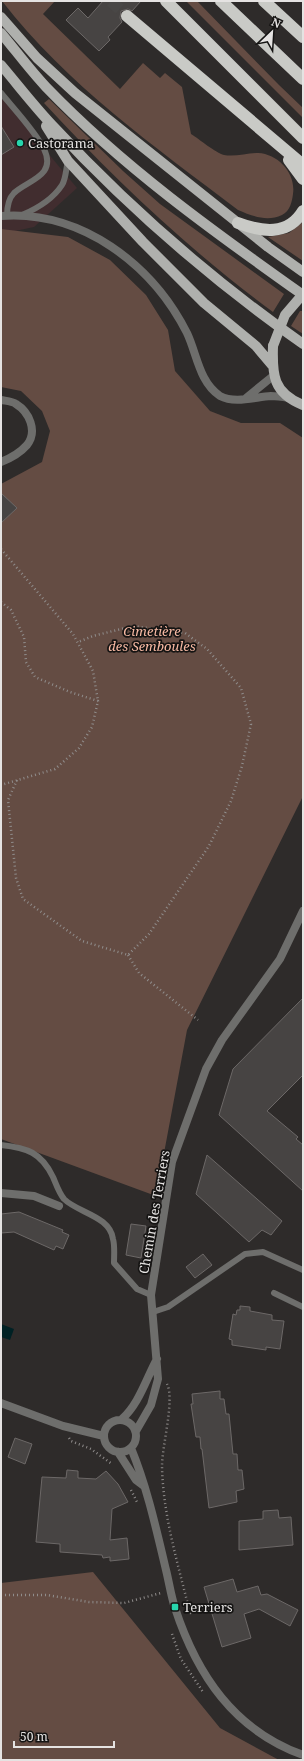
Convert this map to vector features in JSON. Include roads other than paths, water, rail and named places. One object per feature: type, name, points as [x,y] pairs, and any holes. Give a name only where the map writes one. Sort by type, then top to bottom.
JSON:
[{"type":"highway","points":[[166,1],[303,138]]},
{"type":"highway","points":[[221,1],[303,79]]},
{"type":"highway","points":[[264,1],[303,37]]},
{"type":"highway","points":[[127,16],[303,165]]},
{"type":"highway","points":[[252,122],[285,156],[303,179]]},
{"type":"highway","points":[[238,223],[256,230],[276,230],[285,228],[294,222],[303,211]]},
{"type":"main road","points":[[1,17],[37,58],[66,85],[238,223],[303,272]]},
{"type":"main road","points":[[1,33],[46,87],[147,178],[227,240],[303,294],[285,315],[273,346],[272,365],[273,376],[281,391],[289,398],[303,405]]},
{"type":"main road","points":[[1,65],[50,124],[153,226],[219,282],[303,344]]},
{"type":"main road","points":[[26,94],[68,161],[143,242],[204,303],[256,346],[272,365]]},
{"type":"street","points":[[4,216],[21,216],[42,219],[76,228],[112,246],[134,262],[162,291],[187,333],[203,376],[211,388],[222,396],[235,400],[273,396],[289,398]]},
{"type":"street","points":[[245,398],[273,376]]},
{"type":"street","points":[[1,400],[15,403],[27,413],[32,430],[28,443],[18,454],[1,462]]},
{"type":"street","name":"Chemin des Terriers","points":[[136,1431],[151,1405],[158,1379],[151,1295],[172,1162],[206,1069],[222,1040],[280,959],[303,911]]},
{"type":"street","points":[[1,1193],[34,1196],[59,1206]]},
{"type":"street","name":"Chemin des Terriers","points":[[122,1419],[129,1413],[138,1399],[157,1358]]},
{"type":"street","points":[[1,1403],[63,1426],[104,1436]]},
{"type":"street","points":[[118,1452],[123,1452],[131,1448],[136,1440],[136,1431],[133,1425],[122,1419],[109,1423],[104,1431],[104,1436],[107,1445],[118,1452],[136,1480],[144,1486]]},
{"type":"street","points":[[131,1448],[142,1476],[178,1617],[198,1662],[231,1710],[251,1728],[298,1756]]},
{"type":"lane","points":[[1,92],[44,149],[47,162],[43,174],[13,193],[4,216]]},
{"type":"lane","points":[[21,216],[34,210],[45,202],[63,185],[68,161]]},
{"type":"lane","points":[[1,1145],[22,1148],[38,1156],[48,1167],[64,1198],[103,1222],[110,1230],[113,1238],[114,1263],[137,1289],[151,1295]]},
{"type":"lane","points":[[153,1312],[168,1306],[245,1254],[263,1252],[303,1270]]},
{"type":"lane","points":[[274,1293],[303,1307]]},
{"type":"water","points":[[1,1324],[14,1329],[10,1340],[1,1337]]},
{"type":"tunnel","points":[[111,1],[127,16]]},
{"type":"place","name":"Castorama","points":[[20,143]]},
{"type":"place","name":"Terriers","points":[[175,1607]]},
{"type":"park label","name":"Cimetière des Semboules","points":[[152,638]]}]
